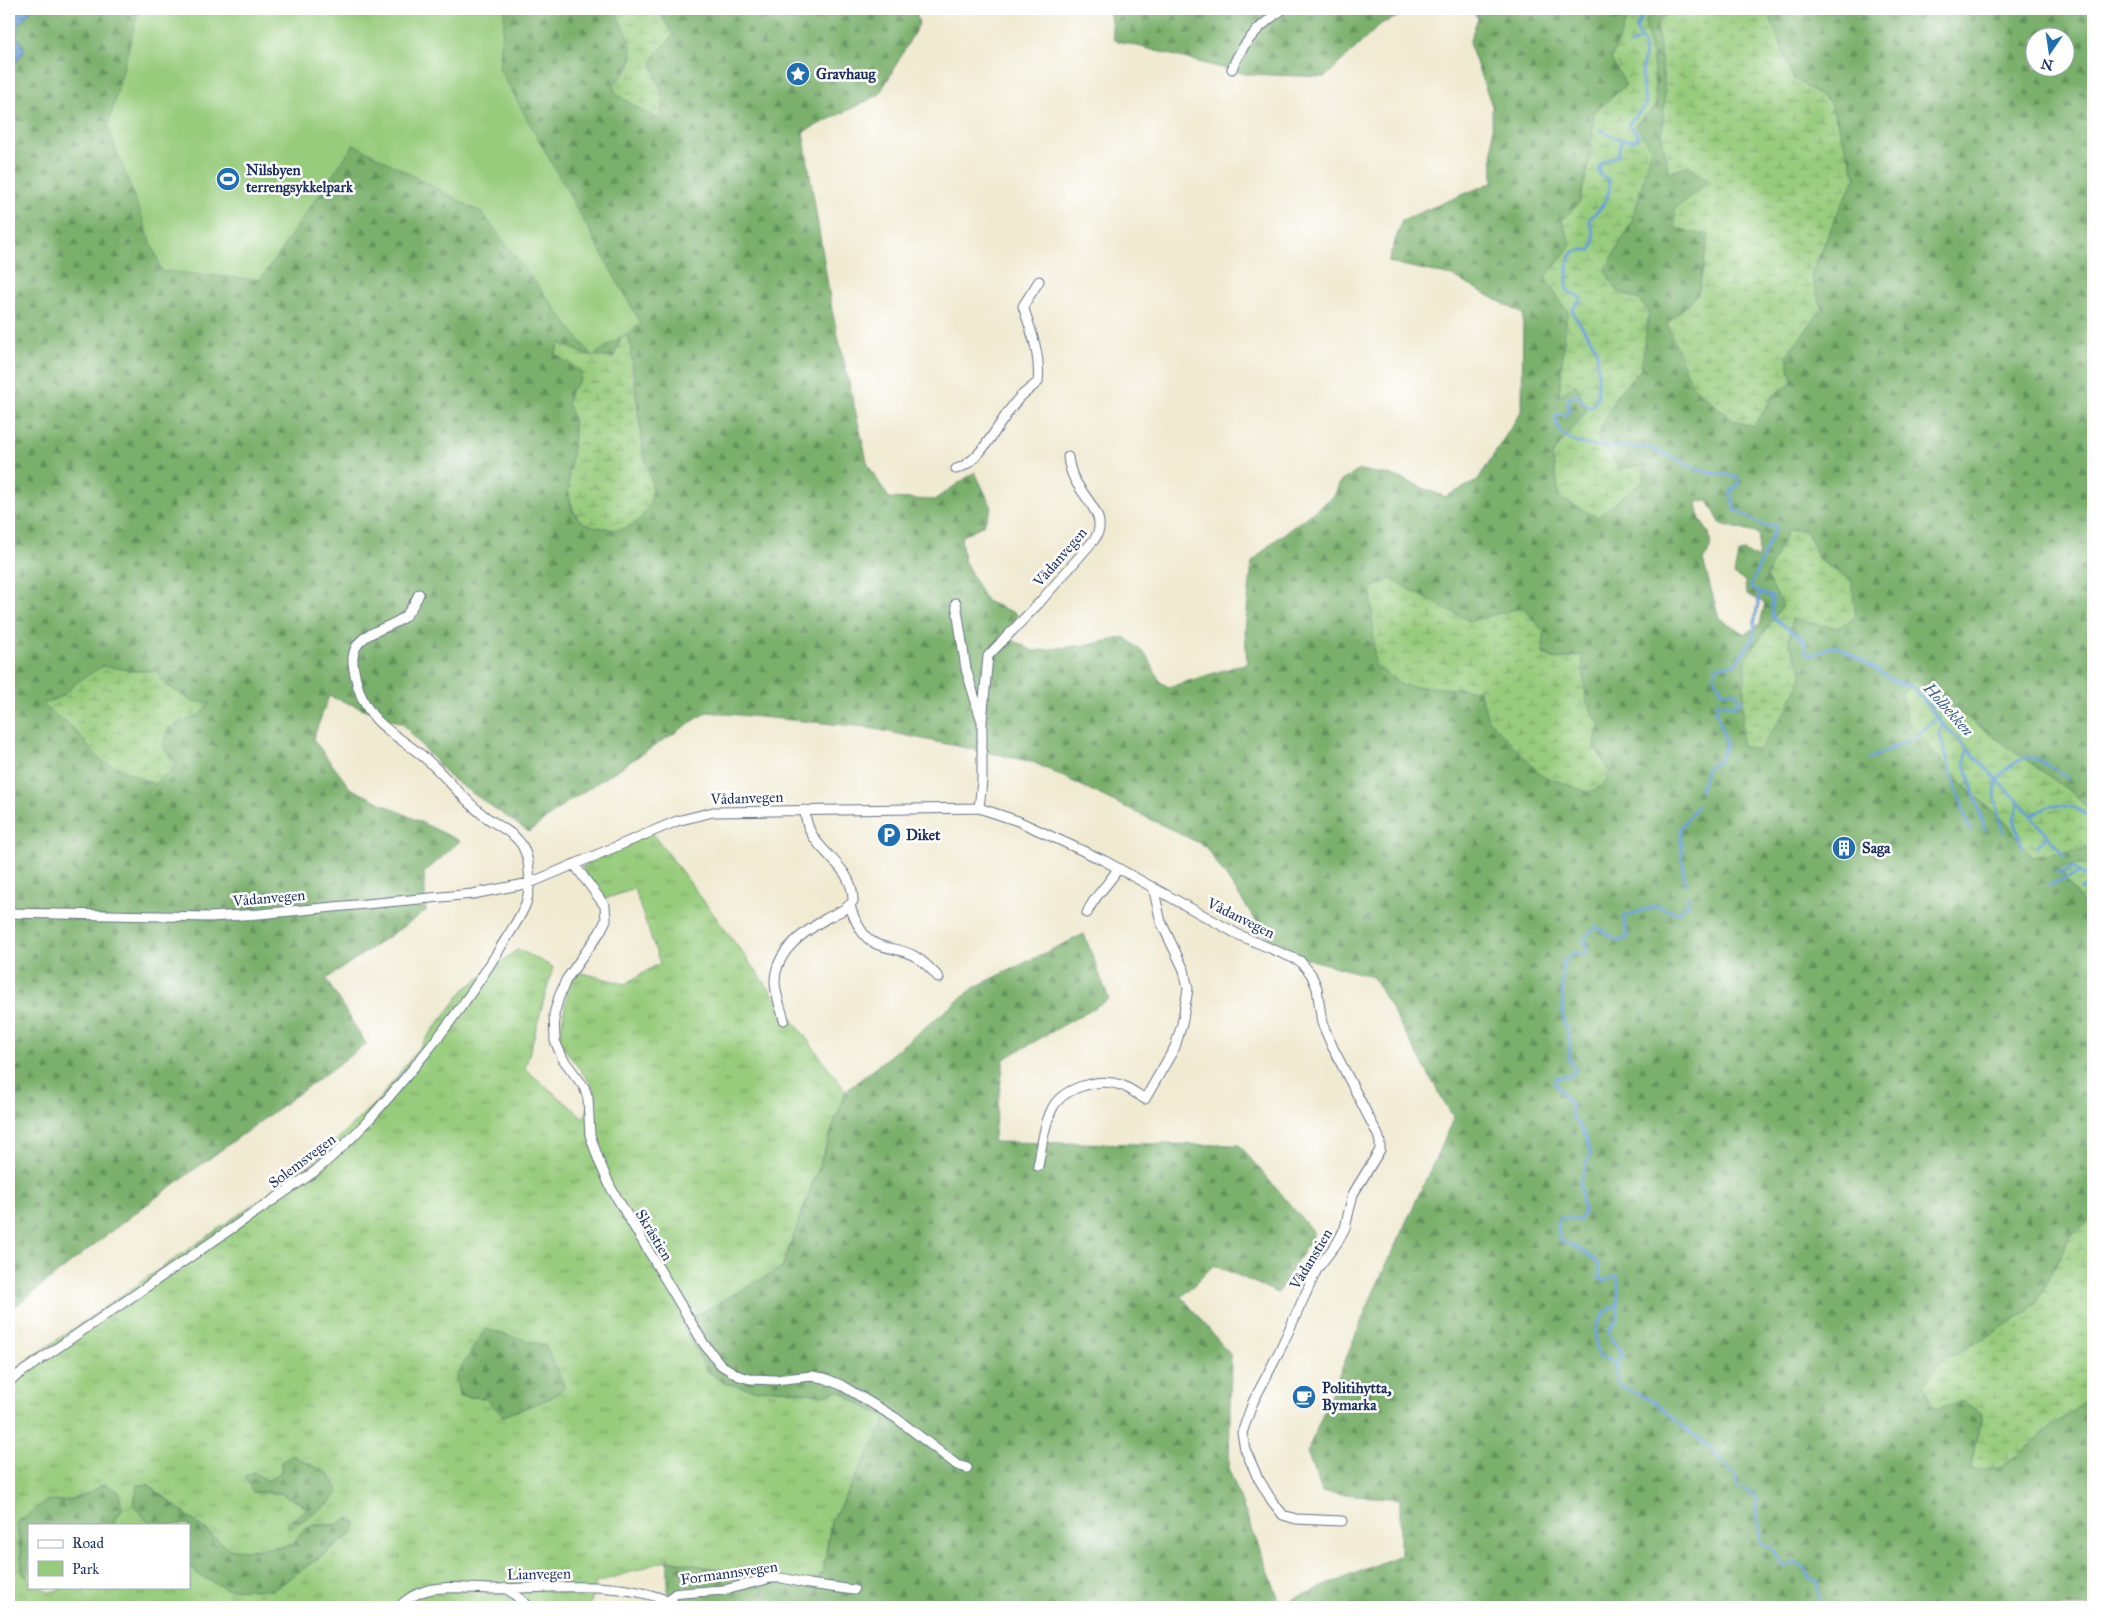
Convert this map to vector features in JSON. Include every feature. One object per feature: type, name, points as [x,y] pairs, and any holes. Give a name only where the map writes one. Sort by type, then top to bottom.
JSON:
[{"type":"street","points":[[1232,69],[1254,34],[1271,17],[1283,9]]},
{"type":"street","points":[[956,469],[976,455],[1020,398],[1038,382],[1040,368],[1035,342],[1023,306],[1039,281]]},
{"type":"street","name":"Vådanvegen","points":[[979,808],[982,781],[982,722],[986,661],[991,651],[1039,603],[1099,533],[1100,521],[1075,480],[1068,457]]},
{"type":"street","points":[[419,594],[406,615],[399,621],[369,635],[361,640],[356,647],[353,662],[362,698],[373,717],[380,724],[425,757],[482,814],[519,840],[524,849],[530,883]]},
{"type":"street","name":"Vådanvegen","points":[[956,602],[966,669],[982,722]]},
{"type":"street","name":"Vådanvegen","points":[[9,913],[210,917],[473,894],[530,883],[676,820],[695,815],[731,811],[979,808],[1018,821],[1118,868],[1240,935],[1300,961]]},
{"type":"street","points":[[805,810],[812,836],[848,877],[853,895],[850,905],[856,924],[866,938],[876,945],[916,956],[940,978]]},
{"type":"street","name":"Skråstien","points":[[574,864],[605,906],[606,920],[600,932],[566,980],[558,997],[554,1014],[555,1041],[563,1059],[584,1087],[588,1098],[590,1135],[611,1188],[704,1344],[722,1365],[730,1371],[750,1379],[775,1380],[812,1376],[830,1380],[883,1408],[957,1465],[968,1468]]},
{"type":"street","points":[[1087,913],[1118,868]]},
{"type":"street","name":"Solemsvegen","points":[[9,1381],[314,1172],[349,1142],[395,1091],[464,1004],[519,917],[525,904],[530,883]]},
{"type":"street","points":[[1038,1166],[1048,1120],[1055,1104],[1062,1097],[1075,1088],[1105,1083],[1121,1085],[1144,1099],[1175,1047],[1187,1000],[1187,980],[1161,922],[1154,887]]},
{"type":"street","points":[[784,1020],[775,984],[778,964],[785,952],[809,930],[850,905]]},
{"type":"street","name":"Vådanstien","points":[[1300,961],[1311,974],[1317,988],[1322,1023],[1378,1135],[1380,1150],[1353,1194],[1342,1235],[1317,1269],[1278,1354],[1256,1394],[1244,1424],[1243,1442],[1257,1476],[1283,1515],[1296,1519],[1342,1521]]},
{"type":"street","name":"Formannsvegen","points":[[669,1600],[675,1594],[682,1592],[724,1590],[770,1578],[782,1578],[854,1590]]},
{"type":"street","name":"Lianvegen","points":[[399,1607],[413,1596],[429,1590],[442,1588],[610,1589],[648,1594],[669,1600],[681,1607]]},
{"type":"street","points":[[506,1588],[530,1607]]},
{"type":"green space","points":[[32,9],[613,9],[628,35],[632,52],[631,60],[621,78],[662,94],[652,64],[656,54],[674,35],[657,9],[915,9],[919,24],[879,95],[803,132],[832,310],[868,465],[889,498],[934,500],[975,472],[992,508],[983,525],[961,537],[964,560],[986,601],[1017,614],[1011,639],[1033,651],[1094,644],[1125,637],[1148,657],[1160,682],[1169,687],[1247,663],[1245,630],[1252,562],[1269,545],[1334,496],[1340,482],[1359,470],[1395,476],[1445,497],[1477,481],[1522,410],[1523,314],[1452,276],[1388,262],[1402,220],[1493,182],[1492,106],[1469,43],[1478,18],[1469,9],[1626,9],[1628,16],[1611,58],[1626,85],[1594,114],[1590,160],[1579,203],[1562,220],[1571,246],[1546,278],[1567,311],[1559,395],[1576,384],[1587,410],[1552,455],[1560,498],[1646,466],[1618,468],[1597,438],[1616,396],[1641,369],[1640,300],[1617,291],[1605,271],[1632,221],[1635,125],[1656,106],[1653,62],[1645,22],[1654,9],[1670,9],[1657,24],[1665,92],[1662,138],[1669,172],[1689,165],[1709,182],[1709,235],[1698,294],[1667,324],[1752,426],[1774,395],[1792,383],[1787,355],[1822,309],[1811,277],[1836,216],[1856,177],[1830,102],[1793,78],[1767,9],[2093,9],[2093,812],[2074,794],[1914,680],[1902,694],[1907,721],[1963,785],[2009,825],[2031,856],[2088,848],[2093,823],[2093,864],[2059,868],[2093,921],[2093,1219],[2071,1234],[2036,1305],[1992,1334],[1934,1409],[1963,1401],[1982,1413],[1970,1469],[1999,1468],[2093,1395],[2093,1607],[668,1607],[668,1560],[811,1586],[823,1571],[831,1522],[886,1422],[879,1415],[839,1391],[820,1395],[783,1389],[755,1390],[724,1383],[706,1370],[682,1323],[782,1268],[846,1091],[975,987],[1084,934],[1109,999],[1004,1059],[993,1142],[1239,1145],[1314,1233],[1278,1293],[1214,1265],[1182,1297],[1231,1356],[1229,1470],[1281,1604],[1400,1555],[1400,1499],[1322,1492],[1307,1452],[1374,1291],[1454,1119],[1373,977],[1276,950],[1205,846],[1033,762],[865,727],[707,712],[569,801],[529,832],[449,777],[403,724],[329,696],[313,739],[350,788],[460,841],[424,873],[426,911],[326,979],[366,1044],[131,1216],[9,1311],[9,72],[24,51],[23,45],[16,36],[19,24]],"holes":[[[621,336],[629,336],[644,456],[652,487],[595,526],[580,520],[574,513],[570,504],[569,493],[574,433],[570,392],[581,379],[581,371],[555,354],[560,343],[586,355],[614,358]],[[1708,501],[1721,524],[1759,534],[1758,559],[1744,551],[1738,554],[1734,575],[1745,581],[1746,594],[1765,603],[1760,624],[1745,634],[1719,618],[1703,560],[1711,549],[1709,533],[1700,520],[1697,502]],[[1806,530],[1820,561],[1852,581],[1838,628],[1792,618],[1789,642],[1803,673],[1746,658],[1783,605]],[[1390,579],[1470,621],[1558,660],[1582,655],[1586,701],[1599,724],[1594,745],[1610,772],[1488,719],[1479,690],[1403,686],[1371,589]],[[135,671],[156,671],[166,685],[193,702],[210,703],[200,715],[169,728],[162,745],[100,760],[72,727],[43,705],[64,695]]]},
{"type":"green space","name":"Nilsbyen terrengsykkelpark","points":[[139,9],[505,9],[499,68],[641,324],[592,356],[482,213],[354,144],[260,280],[162,271],[108,127]]},
{"type":"green space","points":[[613,9],[657,9],[674,35],[656,54],[652,64],[662,94],[661,119],[644,112],[616,94],[613,83],[629,67],[632,57],[629,38]]},
{"type":"green space","points":[[1109,9],[1416,9],[1381,24],[1325,77],[1245,74],[1114,40]]},
{"type":"green space","points":[[1626,9],[1654,9],[1645,22],[1653,61],[1656,106],[1635,125],[1652,149],[1632,221],[1605,271],[1617,291],[1640,300],[1649,312],[1641,369],[1616,396],[1597,438],[1619,468],[1647,466],[1642,482],[1597,517],[1560,498],[1552,455],[1587,410],[1576,384],[1559,396],[1567,311],[1545,278],[1571,246],[1562,220],[1579,203],[1590,160],[1594,113],[1626,85],[1611,59],[1628,16]]},
{"type":"green space","points":[[1670,9],[1767,9],[1793,78],[1830,102],[1856,177],[1836,216],[1811,276],[1822,309],[1787,355],[1792,383],[1774,395],[1753,427],[1731,419],[1692,385],[1667,324],[1698,294],[1709,236],[1675,228],[1675,209],[1709,182],[1689,165],[1669,173],[1662,138],[1665,92],[1657,24]]},
{"type":"green space","points":[[621,336],[629,336],[643,450],[652,487],[649,504],[634,524],[619,529],[610,529],[584,523],[578,518],[571,504],[569,476],[574,432],[567,404],[570,392],[581,379],[581,372],[555,354],[560,343],[586,355],[614,358]]},
{"type":"green space","points":[[1788,530],[1806,530],[1820,561],[1852,581],[1856,618],[1838,628],[1792,619],[1789,642],[1803,673],[1787,710],[1758,750],[1741,745],[1746,658],[1783,605],[1766,577]]},
{"type":"green space","points":[[1390,579],[1470,621],[1523,607],[1544,632],[1543,654],[1558,660],[1582,655],[1586,701],[1599,724],[1594,745],[1610,772],[1603,786],[1588,792],[1541,775],[1488,719],[1479,690],[1403,686],[1375,666],[1371,589]]},
{"type":"green space","points":[[103,666],[135,671],[156,671],[166,685],[193,702],[210,703],[200,715],[169,728],[163,745],[175,767],[154,784],[100,760],[72,727],[42,705],[64,695],[79,681]]},
{"type":"green space","points":[[1914,680],[2074,794],[2093,812],[2093,823],[2088,848],[2031,857],[2009,825],[1963,785],[1907,721],[1902,694]]},
{"type":"green space","points":[[652,832],[846,1091],[782,1268],[682,1323],[694,1346],[755,1390],[783,1389],[820,1395],[839,1391],[879,1415],[886,1422],[831,1522],[823,1571],[811,1587],[668,1560],[596,1583],[590,1607],[9,1607],[9,1373],[312,1164],[381,1097],[464,990],[518,949],[553,967],[525,1069],[584,1118],[595,1090],[559,1041],[571,970],[625,984],[660,963],[634,889],[602,900],[582,867]],"holes":[[[459,1396],[551,1398],[503,1416],[485,1398]],[[254,1472],[268,1481],[281,1472],[332,1501],[287,1524],[307,1510],[306,1506],[280,1493],[253,1492]]]},
{"type":"green space","points":[[2093,864],[2093,921],[2059,867]]},
{"type":"green space","points":[[2093,1219],[2093,1395],[1999,1468],[1970,1470],[1982,1413],[1963,1401],[1934,1409],[1924,1385],[1941,1360],[1992,1334],[2036,1305],[2071,1234]]},
{"type":"green space","points":[[485,1329],[546,1346],[565,1387],[551,1398],[503,1416],[485,1398],[459,1396],[456,1376]]},
{"type":"green space","points":[[292,1455],[329,1474],[339,1492],[332,1501],[290,1529],[286,1524],[307,1510],[306,1506],[280,1493],[253,1492],[245,1476],[254,1472],[268,1481],[281,1472],[281,1462]]},
{"type":"green space","points":[[104,1484],[119,1492],[122,1509],[113,1524],[28,1524],[28,1577],[23,1574],[17,1522],[48,1500],[70,1500],[91,1492]]},
{"type":"green space","points":[[138,1485],[149,1485],[229,1549],[252,1550],[293,1545],[303,1530],[315,1525],[337,1525],[347,1518],[356,1523],[352,1534],[273,1590],[227,1589],[199,1575],[190,1565],[190,1524],[151,1524],[133,1505]]},
{"type":"water","points":[[9,9],[32,9],[19,24],[16,36],[23,45],[24,51],[9,72]]},
{"type":"waterway","points":[[1646,9],[1636,29],[1644,47],[1642,82],[1646,105],[1628,124],[1639,136],[1635,140],[1621,140],[1618,155],[1603,162],[1599,167],[1600,175],[1608,180],[1609,190],[1602,206],[1590,217],[1589,221],[1594,236],[1593,247],[1591,250],[1574,252],[1569,261],[1567,273],[1567,290],[1581,297],[1581,300],[1573,308],[1574,315],[1597,349],[1597,400],[1591,407],[1587,406],[1577,395],[1568,398],[1569,412],[1565,415],[1558,414],[1555,418],[1560,431],[1569,439],[1581,444],[1652,449],[1706,472],[1738,478],[1739,485],[1730,492],[1735,509],[1763,526],[1774,525],[1775,528],[1751,585],[1751,588],[1760,593],[1753,639],[1735,664],[1716,667],[1714,676],[1723,692],[1735,691],[1741,701],[1734,706],[1718,702],[1716,709],[1726,744],[1720,759],[1707,768],[1700,791]]},
{"type":"waterway","points":[[1630,45],[1641,39]]},
{"type":"waterway","points":[[1599,130],[1621,140]]},
{"type":"waterway","name":"Holbekken","points":[[1760,593],[1772,597],[1772,617],[1805,641],[1805,651],[1810,655],[1837,646],[1896,682],[1913,687],[1943,724],[2023,806],[2064,855]]},
{"type":"waterway","points":[[1869,759],[1917,736],[1937,717]]},
{"type":"waterway","points":[[1943,724],[1939,733],[1970,831]]},
{"type":"waterway","points":[[1967,749],[1965,764],[1985,830]]},
{"type":"waterway","points":[[2003,832],[1996,804],[1996,787],[1998,779],[2012,765],[2024,758],[2033,758],[2068,778]]},
{"type":"waterway","points":[[2019,802],[2014,819],[2022,846]]},
{"type":"waterway","points":[[2031,815],[2053,805],[2074,807],[2093,819]]},
{"type":"waterway","points":[[1685,884],[1680,829],[1697,806]]},
{"type":"waterway","points":[[2036,847],[2047,837]]},
{"type":"waterway","points":[[2056,873],[2073,868],[2093,880]]},
{"type":"waterway","points":[[2049,885],[2079,872]]},
{"type":"waterway","points":[[2084,875],[2093,872]]},
{"type":"waterway","points":[[2080,890],[2093,881]]},
{"type":"waterway","points":[[1687,895],[1689,903],[1678,913],[1657,906],[1623,917],[1628,938],[1619,941],[1596,927],[1585,938],[1587,951],[1583,955],[1575,952],[1562,963],[1563,1017],[1570,1042],[1569,1062],[1576,1069],[1573,1075],[1557,1077],[1555,1083],[1571,1105],[1572,1116],[1588,1139],[1590,1154],[1580,1183],[1584,1213],[1579,1221],[1562,1217],[1557,1225],[1560,1240],[1582,1250],[1599,1264],[1599,1277],[1605,1281],[1615,1276],[1618,1277],[1618,1320],[1608,1331],[1624,1355],[1615,1362],[1618,1385],[1655,1402],[1685,1429],[1711,1447],[1724,1466],[1736,1474],[1737,1486],[1756,1497],[1760,1543],[1773,1549],[1785,1566],[1796,1563],[1805,1567],[1809,1578],[1817,1582],[1820,1607]]},
{"type":"waterway","points":[[1615,1362],[1599,1357],[1596,1333],[1597,1326],[1604,1314],[1618,1305]]},
{"type":"place","name":"Gravhaug","points":[[798,74]]},
{"type":"place","name":"Nilsbyen terrengsykkelpark","points":[[228,179]]},
{"type":"place","name":"Diket","points":[[889,835]]},
{"type":"place","name":"Saga","points":[[1844,848]]},
{"type":"place","name":"Politihytta, Bymarka","points":[[1304,1397]]}]
